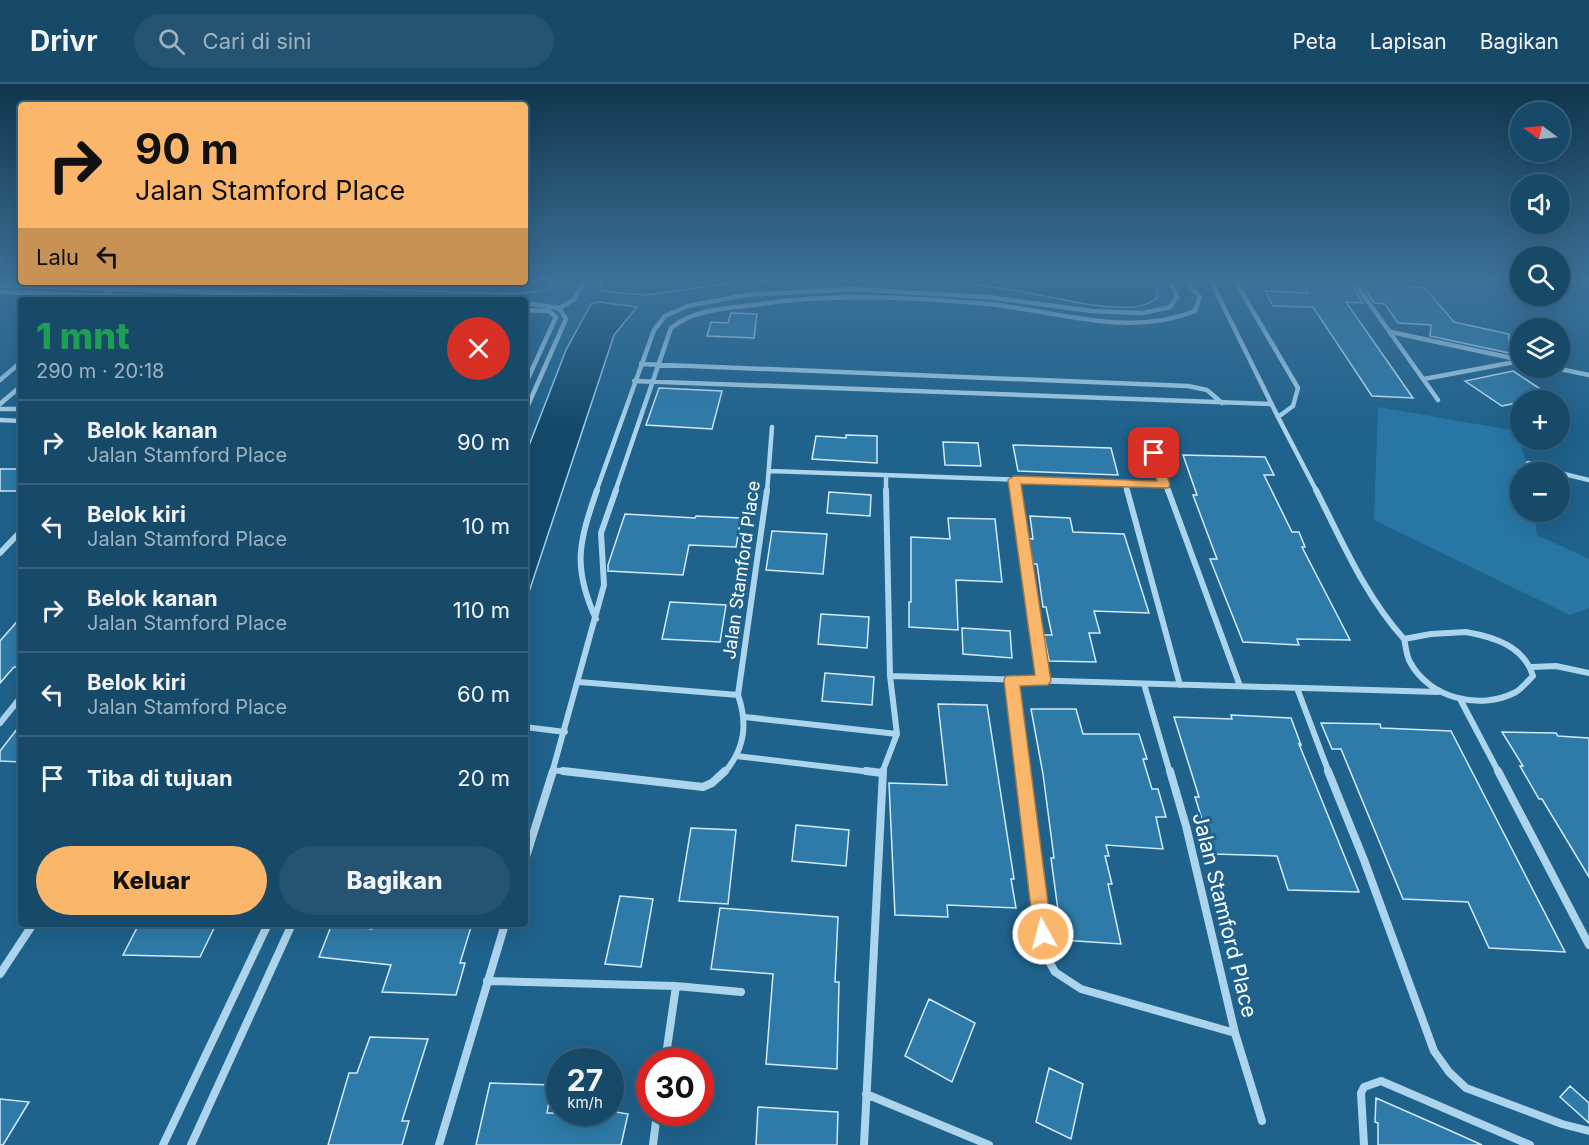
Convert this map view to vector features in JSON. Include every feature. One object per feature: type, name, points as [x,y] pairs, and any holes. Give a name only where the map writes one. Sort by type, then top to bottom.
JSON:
[{"type":"street","points":[[528,378],[551,329]]},
{"type":"street","points":[[528,405],[562,329]]},
{"type":"street","points":[[596,619],[584,593],[581,576],[583,531],[640,364],[655,329]]},
{"type":"street","points":[[528,850],[579,682],[604,585],[601,533],[671,329]]},
{"type":"street","points":[[1235,329],[1264,386],[1270,404],[1368,591],[1385,618],[1404,639],[1407,656],[1417,674],[1438,692]]},
{"type":"street","points":[[1263,329],[1298,388],[1295,404],[1291,410],[1278,417]]},
{"type":"street","points":[[1388,329],[1438,399]]},
{"type":"street","points":[[1390,332],[1510,358]]},
{"type":"street","points":[[1424,379],[1510,362]]},
{"type":"street","points":[[640,364],[1188,386],[1208,390],[1222,404]]},
{"type":"street","points":[[0,380],[18,365]]},
{"type":"street","points":[[1570,371],[1589,375]]},
{"type":"street","points":[[634,381],[1270,404]]},
{"type":"street","points":[[0,404],[18,389]]},
{"type":"street","points":[[0,409],[18,410]]},
{"type":"street","points":[[0,420],[18,421]]},
{"type":"street","name":"Jalan Stamford Place","points":[[738,695],[770,471],[772,427]]},
{"type":"street","points":[[1154,453],[1239,686]]},
{"type":"street","name":"Jalan Stamford Place","points":[[770,471],[1164,485]]},
{"type":"street","points":[[864,1145],[882,773],[897,734],[890,676],[886,475]]},
{"type":"street","points":[[1570,476],[1589,480]]},
{"type":"street","points":[[1014,480],[1043,681]]},
{"type":"street","points":[[1125,483],[1180,685]]},
{"type":"street","points":[[0,553],[18,534]]},
{"type":"street","points":[[890,676],[1438,692],[1460,699],[1478,700],[1507,696],[1520,690],[1533,676],[1532,667],[1518,653],[1486,635],[1466,632],[1431,634],[1404,639]]},
{"type":"street","points":[[1532,667],[1556,666],[1589,673]]},
{"type":"street","name":"Jalan Stamford Place","points":[[1012,680],[1045,954],[1055,972],[1081,988],[1235,1033],[1186,826],[1144,684]]},
{"type":"street","points":[[553,770],[703,788],[719,779],[736,756],[745,717],[738,695],[579,682]]},
{"type":"street","points":[[1297,688],[1434,1051],[1449,1072],[1466,1088],[1562,1124],[1589,1131]]},
{"type":"street","points":[[1460,699],[1589,945]]},
{"type":"street","points":[[0,723],[18,701]]},
{"type":"street","points":[[745,717],[897,734]]},
{"type":"street","points":[[528,727],[564,732]]},
{"type":"street","points":[[736,756],[882,773]]},
{"type":"street","points":[[0,974],[31,927]]},
{"type":"street","points":[[163,1145],[267,927]]},
{"type":"street","points":[[190,1145],[291,927]]},
{"type":"street","points":[[439,1145],[504,927]]},
{"type":"street","points":[[487,981],[676,986],[741,992]]},
{"type":"street","points":[[667,1048],[676,986]]},
{"type":"street","points":[[1235,1033],[1262,1121]]},
{"type":"street","points":[[1364,1145],[1361,1093],[1364,1087],[1381,1081],[1530,1145]]},
{"type":"street","points":[[866,1094],[990,1145]]},
{"type":"street","points":[[653,1145],[655,1126]]},
{"type":"shaded area","points":[[578,329],[619,329],[614,335],[528,595],[528,448],[566,350]]},
{"type":"shaded area","points":[[1378,407],[1510,430],[1510,450],[1523,450],[1526,462],[1510,462],[1510,522],[1535,522],[1537,535],[1589,559],[1589,608],[1570,615],[1374,520]]},
{"type":"building","points":[[709,329],[755,329],[754,338],[707,336]]},
{"type":"building","points":[[1327,329],[1365,329],[1413,398],[1372,396]]},
{"type":"building","points":[[1431,329],[1484,329],[1509,334],[1509,353],[1430,336]]},
{"type":"building","points":[[1510,372],[1510,378],[1524,378],[1542,390],[1510,390],[1510,404],[1502,406],[1465,381]]},
{"type":"building","points":[[659,388],[722,391],[712,429],[646,425]]},
{"type":"building","points":[[846,435],[877,436],[877,463],[812,459],[816,436],[846,438]]},
{"type":"building","points":[[943,442],[978,443],[981,466],[945,465]]},
{"type":"building","points":[[1013,445],[1111,448],[1118,475],[1018,471]]},
{"type":"building","points":[[1183,455],[1265,457],[1274,475],[1264,475],[1292,532],[1299,532],[1305,547],[1302,547],[1350,640],[1297,639],[1299,645],[1243,642],[1210,559],[1217,559],[1193,495],[1197,495]]},
{"type":"building","points":[[0,469],[18,469],[18,491],[0,491]]},
{"type":"building","points":[[829,492],[871,495],[870,516],[827,513]]},
{"type":"building","points":[[625,514],[741,518],[736,547],[689,545],[683,575],[608,571]]},
{"type":"building","points":[[1030,516],[1070,518],[1073,532],[1124,534],[1149,613],[1094,611],[1100,633],[1089,633],[1096,662],[1049,661],[1044,635],[1052,635],[1046,607],[1043,607],[1037,564],[1031,564],[1027,538],[1033,539]]},
{"type":"building","points":[[948,518],[995,519],[1002,582],[956,580],[958,630],[909,627],[911,537],[950,539]]},
{"type":"building","points":[[772,531],[827,534],[823,574],[766,570]]},
{"type":"building","points":[[670,602],[726,605],[720,642],[662,639]]},
{"type":"building","points":[[821,614],[869,617],[867,648],[818,644]]},
{"type":"building","points":[[18,620],[18,667],[14,667],[0,683],[0,641]]},
{"type":"building","points":[[962,628],[1010,631],[1012,658],[963,654]]},
{"type":"building","points":[[825,673],[874,677],[872,705],[822,701]]},
{"type":"building","points":[[938,704],[987,705],[1014,879],[1011,879],[1016,908],[947,905],[948,917],[895,915],[889,783],[947,785]]},
{"type":"building","points":[[1031,709],[1076,709],[1083,734],[1139,734],[1147,759],[1143,759],[1152,789],[1158,789],[1166,817],[1156,817],[1163,849],[1106,845],[1109,856],[1105,856],[1112,884],[1108,884],[1121,944],[1062,940],[1043,774]]},
{"type":"building","points":[[1231,715],[1291,718],[1301,745],[1299,744],[1359,892],[1288,890],[1277,856],[1213,854],[1195,797],[1199,797],[1174,717],[1232,719]]},
{"type":"building","points":[[1321,723],[1380,724],[1381,728],[1451,731],[1565,952],[1489,948],[1468,902],[1403,899],[1341,749],[1332,749]]},
{"type":"building","points":[[18,728],[18,762],[0,761],[0,751]]},
{"type":"building","points":[[1502,732],[1556,733],[1558,736],[1589,738],[1589,877],[1542,799],[1539,799],[1520,766],[1523,766]]},
{"type":"building","points":[[796,825],[849,830],[846,866],[792,861]]},
{"type":"building","points":[[691,828],[736,830],[728,904],[679,901]]},
{"type":"building","points":[[620,896],[653,899],[641,967],[605,964]]},
{"type":"building","points":[[720,908],[838,917],[835,982],[839,982],[837,1069],[766,1064],[773,974],[711,969]]},
{"type":"building","points":[[137,927],[215,927],[200,957],[123,955]]},
{"type":"building","points":[[331,927],[372,929],[372,927],[471,927],[460,963],[465,963],[456,995],[382,992],[391,965],[319,957]]},
{"type":"building","points":[[929,999],[975,1023],[952,1082],[905,1056]]},
{"type":"building","points":[[370,1037],[428,1039],[402,1121],[409,1121],[402,1145],[328,1145],[349,1073],[357,1073]]},
{"type":"building","points":[[1049,1068],[1083,1084],[1071,1139],[1036,1122]]},
{"type":"building","points":[[490,1083],[546,1085],[546,1126],[624,1126],[624,1113],[628,1114],[621,1145],[476,1145]]},
{"type":"building","points":[[1570,1086],[1589,1103],[1589,1123],[1560,1097]]},
{"type":"building","points":[[1376,1098],[1482,1145],[1378,1145],[1378,1123],[1375,1122]]},
{"type":"building","points":[[0,1099],[29,1102],[3,1145],[0,1145]]},
{"type":"building","points":[[758,1107],[838,1112],[837,1145],[756,1145]]},
{"type":"route","points":[[1043,934],[1012,680],[1043,681],[1014,480],[1164,485],[1154,453]]}]
